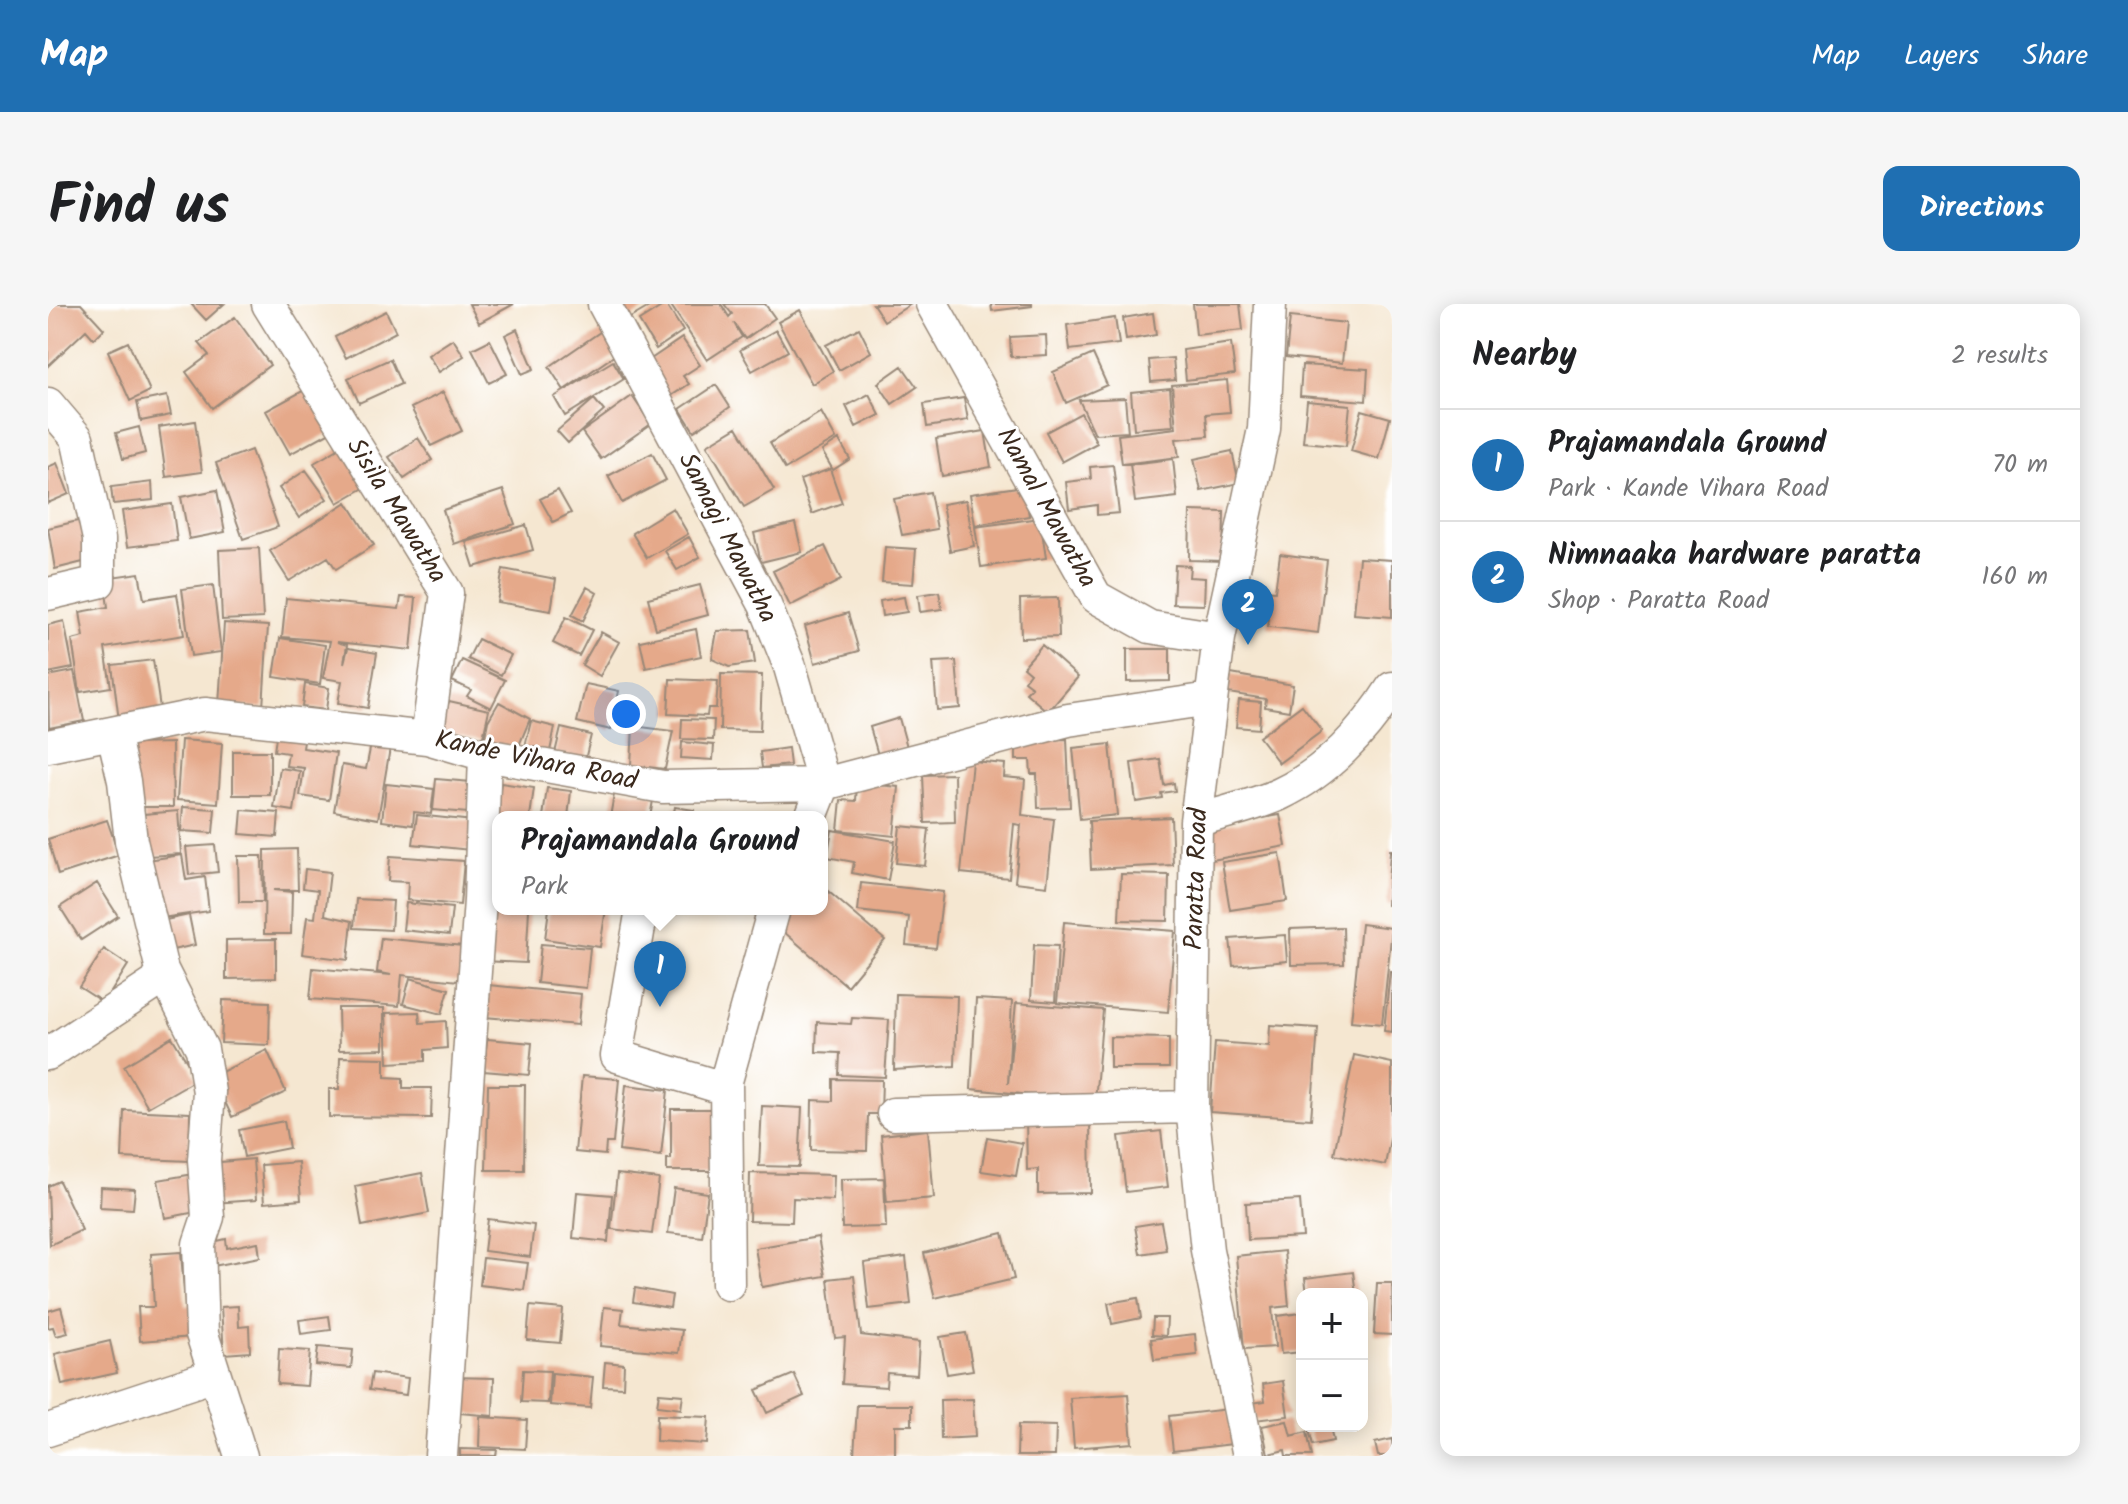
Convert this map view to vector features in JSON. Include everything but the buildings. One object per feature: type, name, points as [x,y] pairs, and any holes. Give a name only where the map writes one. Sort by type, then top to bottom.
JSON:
[{"type":"street","name":"Sisila Mawatha","points":[[268,304],[447,593],[427,738]]},
{"type":"street","name":"Samagi Mawatha","points":[[604,304],[765,605],[790,667],[824,784]]},
{"type":"street","name":"Namal Mawatha","points":[[932,304],[1096,597],[1150,627],[1219,638]]},
{"type":"street","name":"Paratta Road","points":[[1249,1456],[1207,1250],[1192,1107],[1196,821],[1219,638],[1264,429],[1270,304]]},
{"type":"street","points":[[48,404],[77,438],[99,539],[99,582],[48,594]]},
{"type":"street","name":"Kande Vihara Road","points":[[48,746],[205,714],[427,738],[661,802],[824,784],[1068,720],[1210,699]]},
{"type":"street","points":[[1196,821],[1280,794],[1330,763],[1388,703]]},
{"type":"street","points":[[113,733],[124,781],[131,841],[162,970],[202,1049],[209,1092],[204,1160],[208,1217],[199,1244],[202,1334],[241,1456]]},
{"type":"street","points":[[441,1456],[480,900],[485,755]]},
{"type":"street","points":[[813,811],[824,784]]},
{"type":"street","points":[[641,915],[617,1056],[726,1089]]},
{"type":"street","points":[[728,1284],[726,1089],[772,915]]},
{"type":"street","points":[[48,1054],[157,982],[162,970]]},
{"type":"street","points":[[893,1114],[1192,1107]]},
{"type":"street","points":[[48,1430],[215,1375]]},
{"type":"place","name":"Nimnaaka hardware paratta","points":[[1248,645]]},
{"type":"place","name":"Prajamandala Ground","points":[[660,1007]]}]
